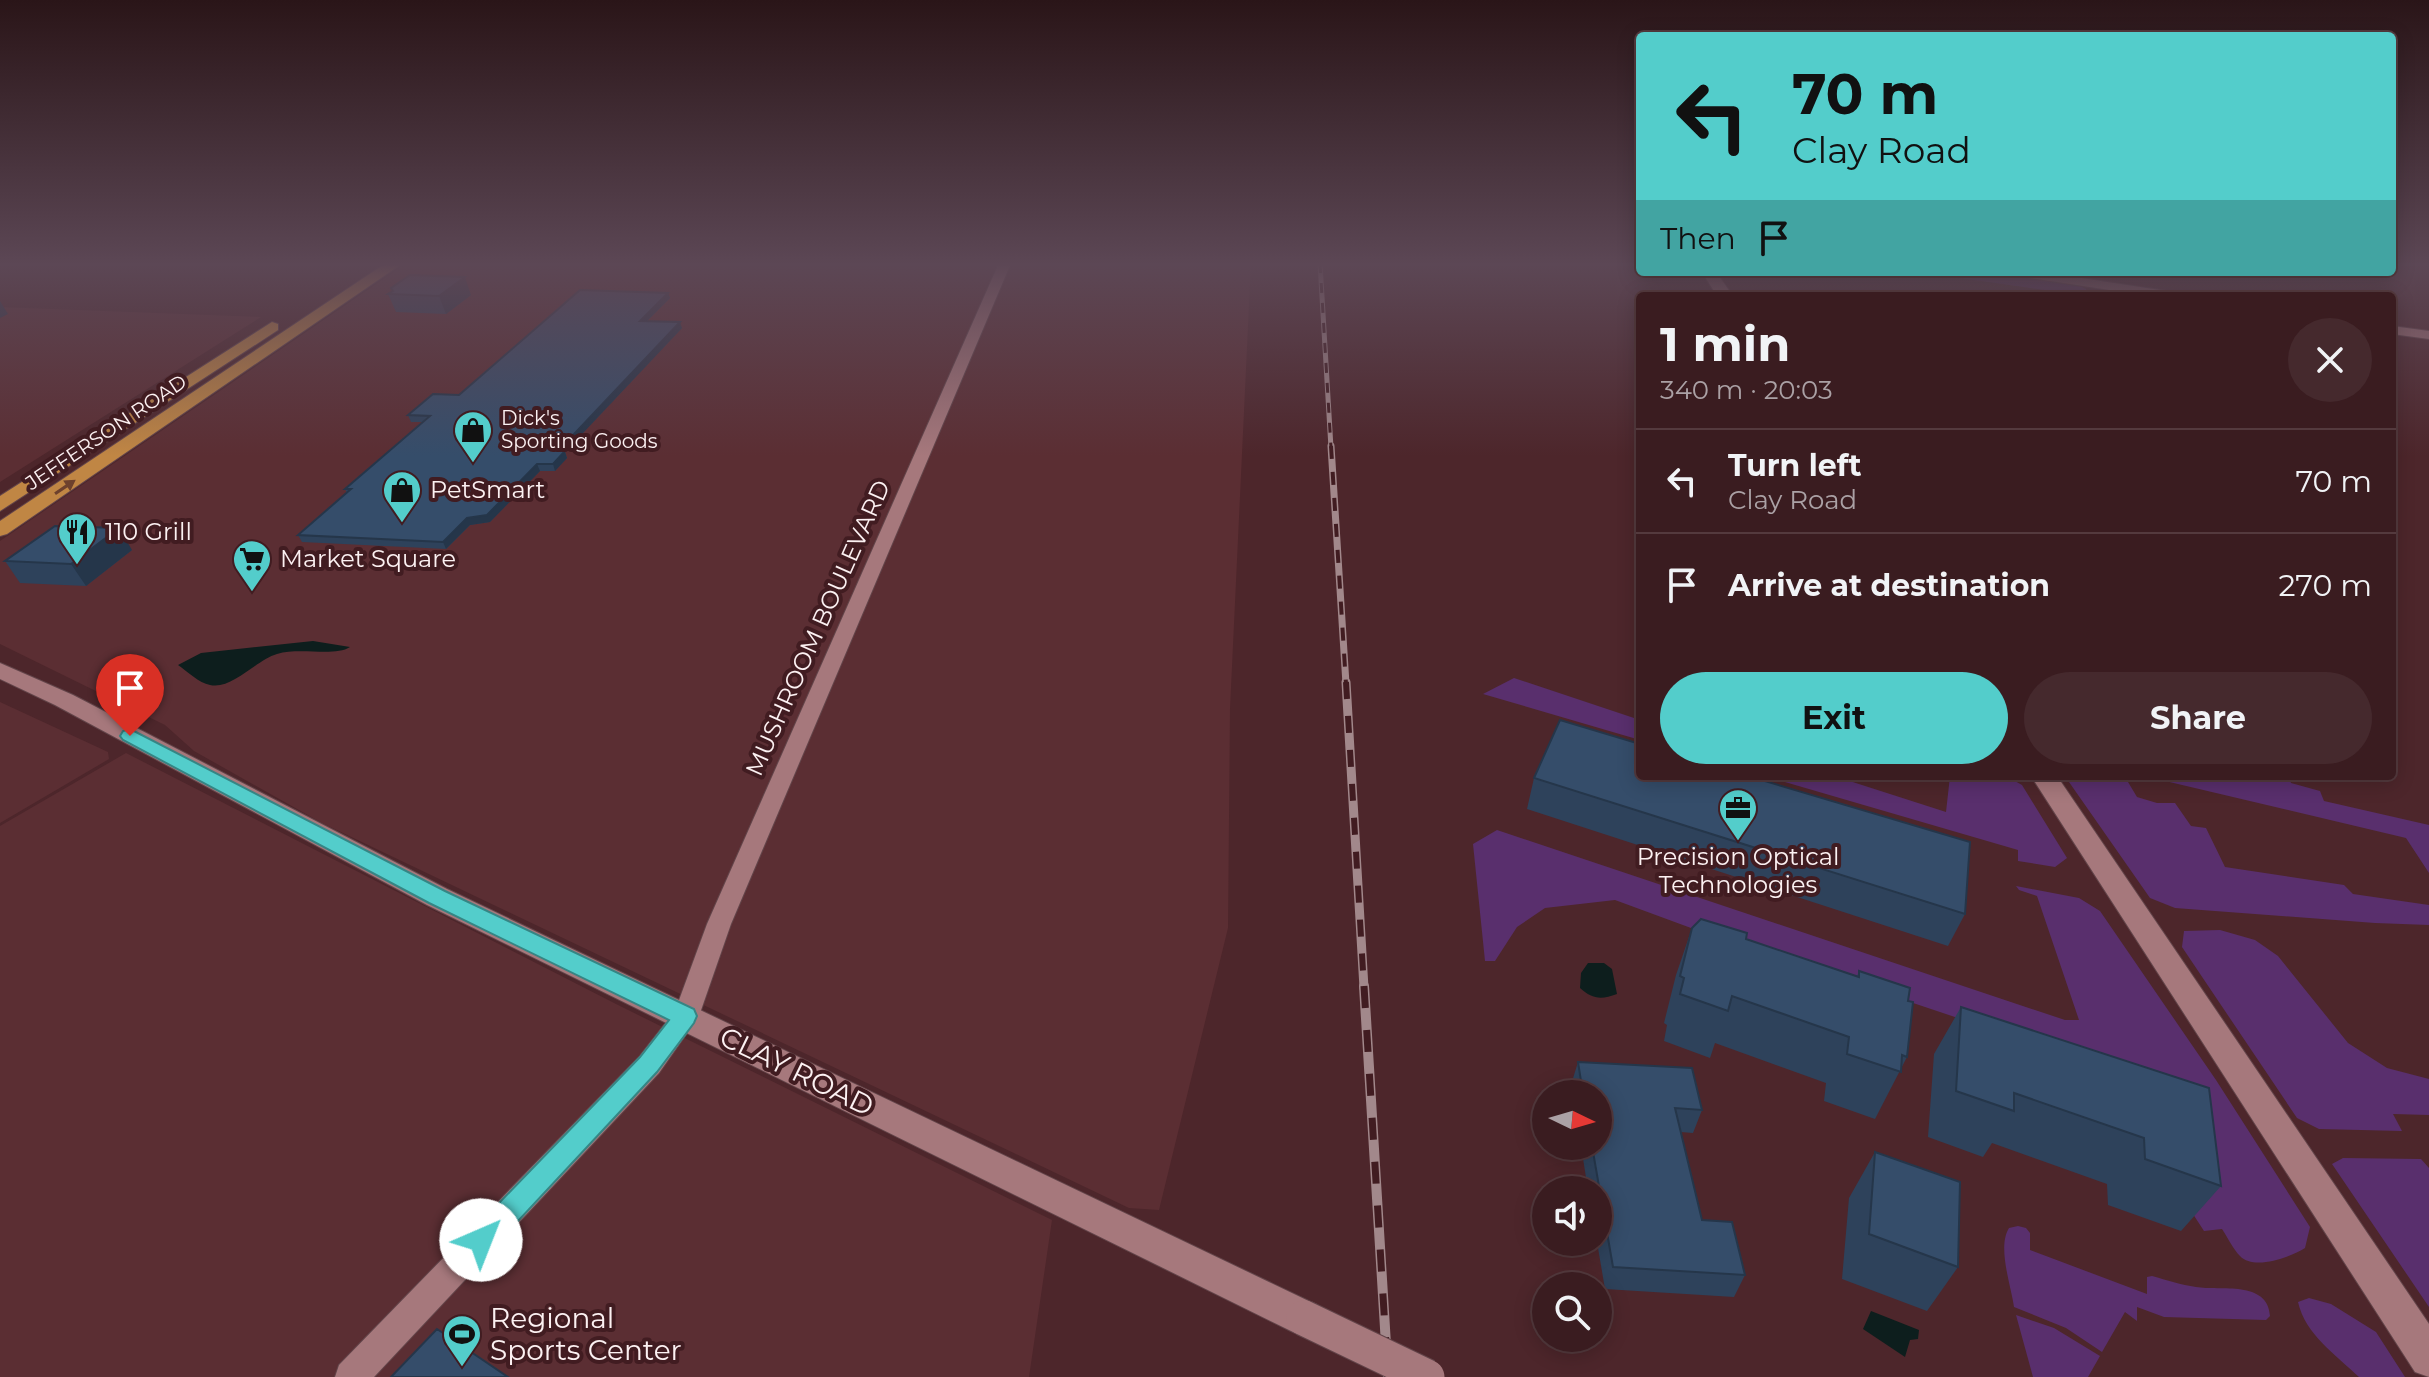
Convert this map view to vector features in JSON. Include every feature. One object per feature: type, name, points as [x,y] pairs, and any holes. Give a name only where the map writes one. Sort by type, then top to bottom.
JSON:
[{"type":"main road","name":"JEFFERSON ROAD","points":[[0,505],[272,327]]},
{"type":"main road","name":"JEFFERSON ROAD","points":[[0,530],[301,327]]},
{"type":"street","name":"MUSHROOM BOULEVARD","points":[[351,1377],[649,1065],[686,1016],[724,912],[977,327]]},
{"type":"street","points":[[2396,331],[2429,335]]},
{"type":"street","name":"CLAY ROAD","points":[[0,670],[64,700],[437,897],[686,1016],[1093,1218],[1427,1377]]},
{"type":"street","points":[[2047,780],[2429,1358]]},
{"type":"shaded area","points":[[0,327],[245,327],[0,482]]},
{"type":"shaded area","points":[[313,327],[1248,327],[1230,709],[1228,928],[1159,1210],[1129,1208],[322,823],[194,751],[165,725],[0,644],[0,541]]},
{"type":"shaded area","points":[[313,641],[350,647],[336,651],[277,654],[235,679],[218,685],[202,682],[178,665],[201,653]]},
{"type":"shaded area","points":[[1514,678],[1636,719],[1636,739],[1483,694]]},
{"type":"shaded area","points":[[0,702],[108,752],[109,759],[0,823]]},
{"type":"shaded area","points":[[126,753],[616,1004],[1052,1220],[1029,1377],[0,1377],[0,826]]},
{"type":"shaded area","points":[[1778,780],[1846,780],[1946,812],[1950,780],[2013,780],[2022,785],[2067,858],[2055,867],[2018,861],[2018,850]]},
{"type":"shaded area","points":[[2161,780],[2290,780],[2320,791],[2324,801],[2429,825],[2429,873],[2406,838]]},
{"type":"shaded area","points":[[2069,782],[2128,782],[2137,797],[2157,803],[2175,803],[2191,826],[2206,828],[2225,867],[2344,885],[2353,894],[2429,905],[2429,925],[2175,908],[2150,898]]},
{"type":"shaded area","points":[[1497,830],[2065,1020],[2079,1020],[2037,896],[2016,886],[2079,898],[2100,911],[2216,1080],[2310,1227],[2305,1248],[2282,1258],[2254,1262],[2240,1256],[2222,1229],[2204,1231],[2191,1211],[2140,1079],[1710,935],[1615,900],[1545,908],[1517,927],[1495,961],[1485,961],[1473,844]]},
{"type":"shaded area","points":[[2220,930],[2255,940],[2278,956],[2348,1043],[2387,1068],[2429,1079],[2429,1115],[2393,1114],[2402,1131],[2319,1129],[2297,1118],[2182,947],[2184,931]]},
{"type":"shaded area","points":[[1588,963],[1604,963],[1612,969],[1617,994],[1597,997],[1580,988],[1581,973]]},
{"type":"shaded area","points":[[2343,1158],[2421,1159],[2429,1168],[2429,1307],[2332,1164]]},
{"type":"shaded area","points":[[2018,1226],[2030,1233],[2030,1250],[2147,1294],[2147,1277],[2152,1276],[2196,1287],[2241,1290],[2261,1297],[2270,1316],[2266,1320],[2164,1317],[2137,1307],[2137,1321],[2125,1312],[2102,1352],[2066,1328],[2014,1307],[2004,1245],[2009,1228]]},
{"type":"shaded area","points":[[2309,1298],[2331,1304],[2376,1332],[2405,1377],[2359,1377],[2322,1343],[2307,1324],[2298,1302]]},
{"type":"shaded area","points":[[1871,1311],[1919,1330],[1918,1339],[1910,1340],[1905,1357],[1863,1329]]},
{"type":"shaded area","points":[[2016,1315],[2054,1328],[2100,1356],[2088,1377],[2033,1377]]},
{"type":"building","points":[[537,327],[675,327],[558,451],[565,451],[553,464],[537,464],[487,515],[467,518],[443,542],[298,535],[351,489],[345,489],[430,416],[408,415],[433,394],[459,395]]},
{"type":"building","points":[[55,526],[119,528],[71,564],[5,561]]},
{"type":"building","points":[[1560,720],[1636,743],[1636,780],[1761,780],[1970,842],[1965,914],[1534,778]]},
{"type":"building","points":[[1701,919],[1747,933],[1746,939],[1859,977],[1859,971],[1910,988],[1908,1001],[1913,1002],[1907,1057],[1902,1055],[1901,1072],[1847,1054],[1849,1037],[1732,996],[1728,1011],[1680,994],[1684,978],[1680,976],[1692,928]]},
{"type":"building","points":[[1961,1007],[2209,1088],[2221,1186],[2145,1159],[2144,1138],[2014,1093],[2014,1111],[1956,1091]]},
{"type":"building","points":[[1578,1062],[1692,1068],[1702,1110],[1675,1108],[1702,1220],[1732,1222],[1745,1275],[1613,1267],[1612,1176],[1597,1176],[1594,1160],[1612,1160],[1612,1080],[1581,1080]]},
{"type":"building","points":[[1875,1152],[1960,1182],[1958,1267],[1869,1234]]},
{"type":"building","points":[[437,1329],[508,1377],[391,1377]]},
{"type":"railway","points":[[1324,327],[1331,448]]},
{"type":"railway","points":[[1331,446],[1346,684]]},
{"type":"railway","points":[[1346,682],[1364,988]]},
{"type":"railway","points":[[1364,986],[1388,1377]]},
{"type":"place","name":"Dick's Sporting Goods","points":[[473,464]]},
{"type":"place","name":"PetSmart","points":[[402,524]]},
{"type":"place","name":"110 Grill","points":[[77,566]]},
{"type":"place","name":"Market Square","points":[[252,593]]},
{"type":"place","name":"Precision Optical Technologies","points":[[1738,842]]},
{"type":"place","name":"Regional Sports Center","points":[[462,1368]]},
{"type":"route","points":[[130,736],[437,897],[686,1016],[649,1065],[481,1240]]}]
